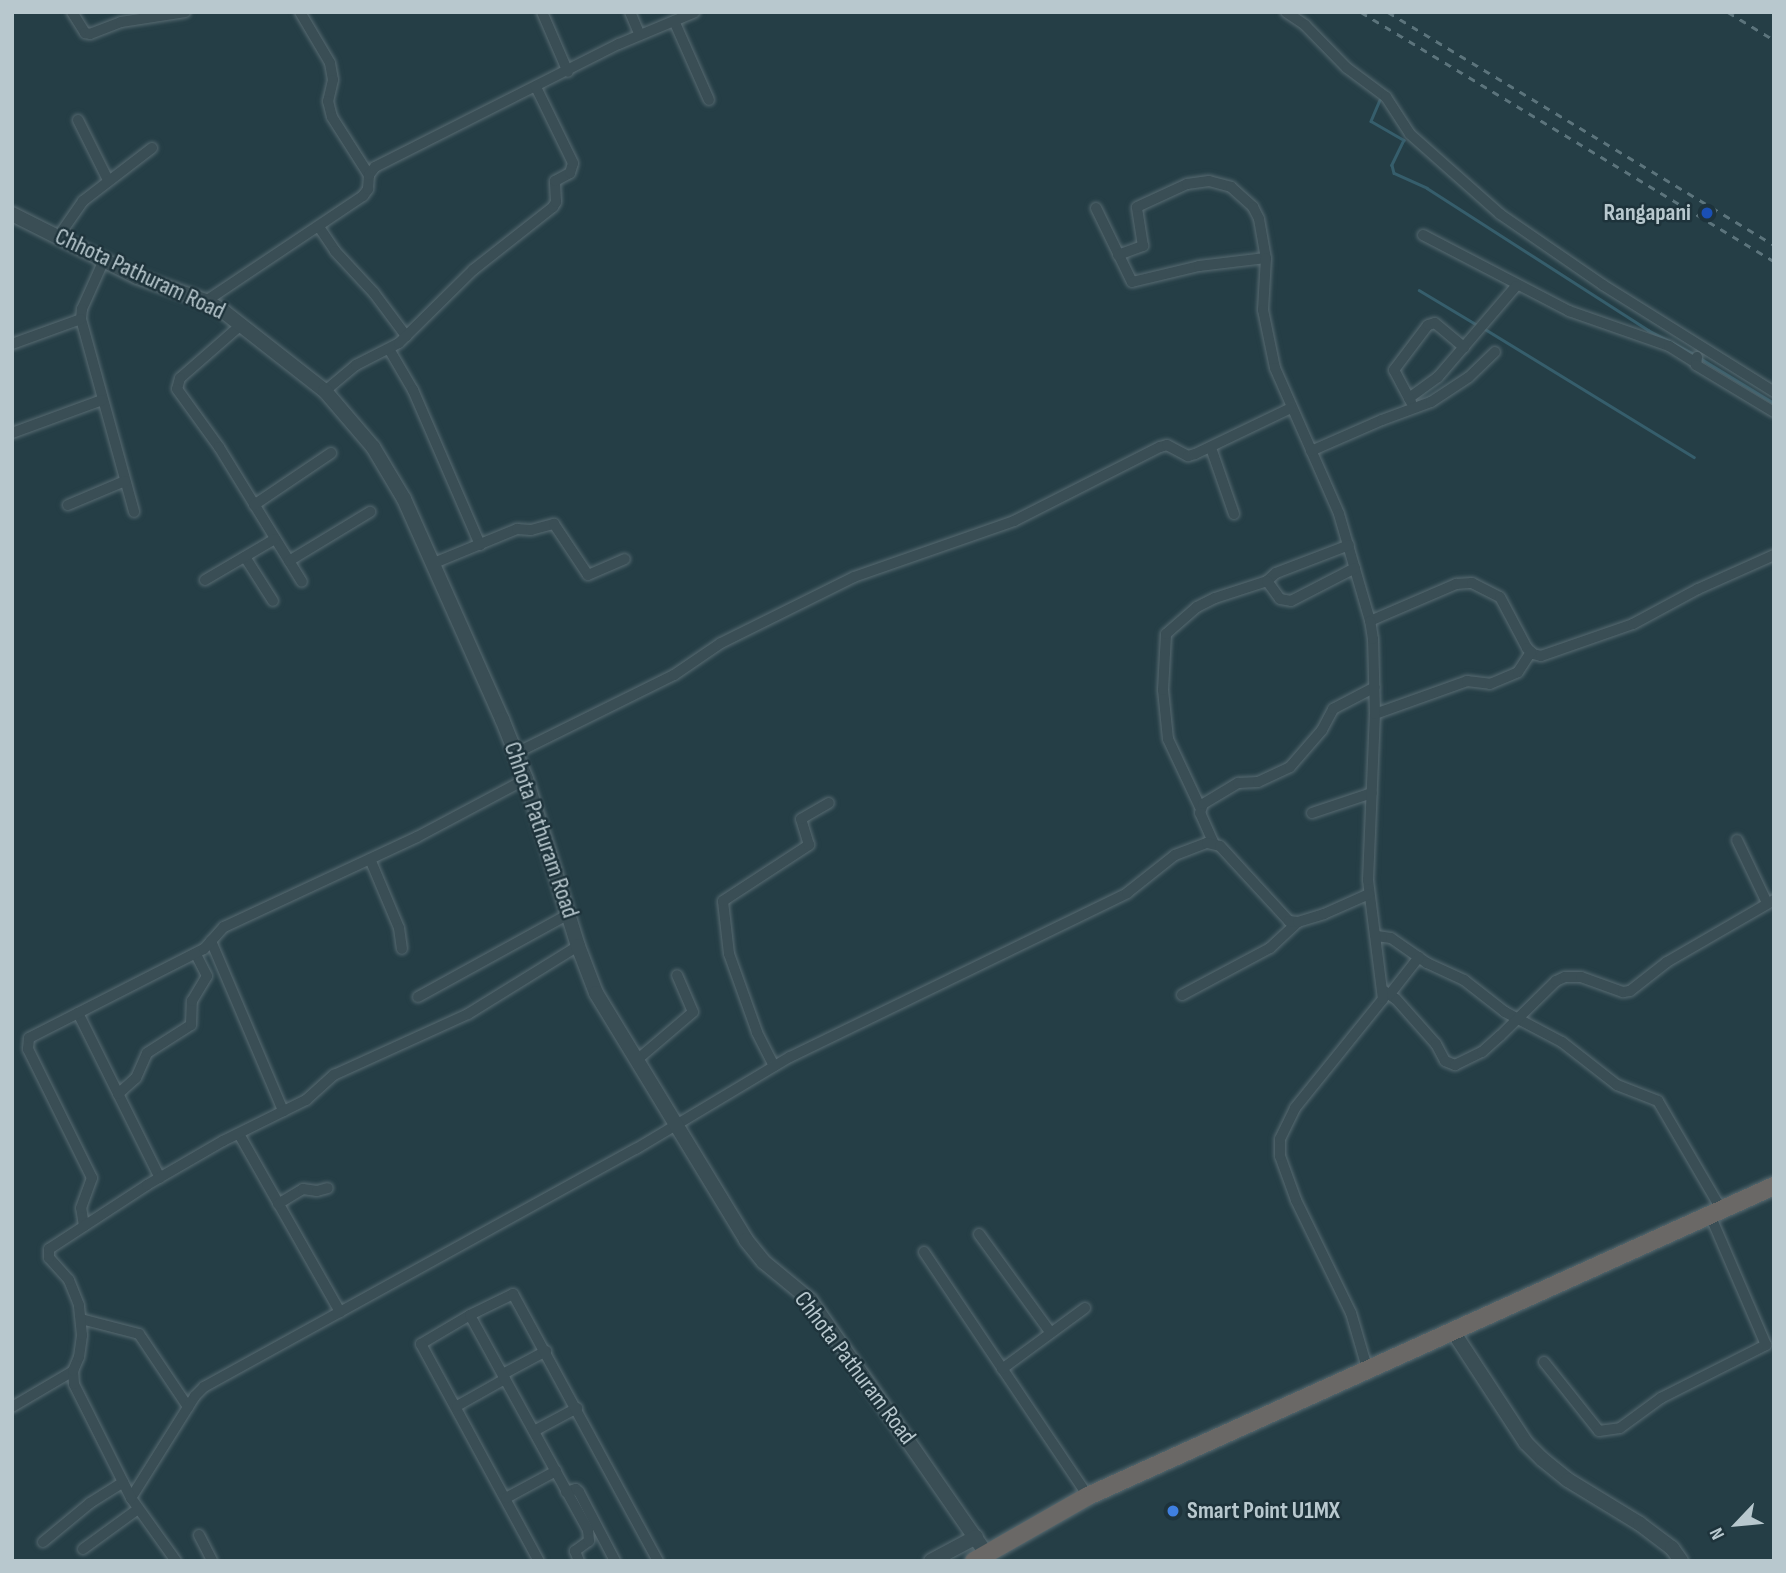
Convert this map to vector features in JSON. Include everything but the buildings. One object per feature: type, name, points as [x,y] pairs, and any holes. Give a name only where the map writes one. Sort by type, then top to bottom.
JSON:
[{"type":"highway","points":[[978,1550],[1088,1496],[1454,1333],[1774,1186]]},
{"type":"street","points":[[72,12],[80,27],[90,34],[121,22],[185,12]]},
{"type":"street","points":[[300,12],[330,64],[333,80],[328,102],[332,117],[369,175]]},
{"type":"street","points":[[542,12],[568,72]]},
{"type":"street","points":[[630,12],[640,35]]},
{"type":"street","points":[[206,301],[363,196],[368,189],[369,175],[375,167],[640,35],[675,23],[695,12]]},
{"type":"street","points":[[1286,12],[1305,25],[1347,68],[1386,97],[1410,134],[1500,214],[1774,412]]},
{"type":"street","points":[[675,23],[709,100]]},
{"type":"street","points":[[325,391],[356,365],[389,349],[406,336],[473,270],[556,202],[555,181],[570,173],[573,163],[536,88]]},
{"type":"street","points":[[78,120],[108,180]]},
{"type":"street","points":[[58,237],[75,209],[108,180],[152,148]]},
{"type":"street","points":[[1118,255],[1143,246],[1137,213],[1141,204],[1187,184],[1209,181],[1231,187],[1253,207],[1259,219],[1266,258],[1263,310],[1267,338],[1291,408],[1349,545],[1370,621],[1375,714],[1369,894],[1387,992],[1436,1044],[1449,1065],[1455,1065],[1482,1052],[1550,986],[1565,977],[1581,977],[1623,992],[1630,991],[1667,962],[1770,901],[1737,840]]},
{"type":"street","points":[[1096,208],[1132,282],[1199,266],[1266,258]]},
{"type":"street","name":"Chhota Pathuram Road","points":[[12,214],[158,285],[206,301],[242,324],[325,391],[389,470],[434,563],[516,753],[578,946],[596,993],[746,1240],[764,1262],[810,1300],[978,1550]]},
{"type":"street","points":[[319,227],[335,251],[374,293],[406,336]]},
{"type":"street","points":[[1423,235],[1516,286],[1584,317],[1698,357],[1774,392]]},
{"type":"street","points":[[104,260],[82,309],[81,319],[134,512]]},
{"type":"street","points":[[1311,451],[1412,403],[1516,286]]},
{"type":"street","points":[[12,344],[81,319]]},
{"type":"street","points":[[1412,403],[1395,373],[1395,366],[1428,325],[1435,323],[1464,347]]},
{"type":"street","points":[[242,324],[180,378],[176,385],[219,447],[302,582]]},
{"type":"street","points":[[389,349],[413,390],[480,545]]},
{"type":"street","points":[[1412,403],[1431,402],[1460,383],[1495,352]]},
{"type":"street","points":[[12,433],[102,400]]},
{"type":"street","points":[[516,753],[674,675],[721,643],[865,572],[1014,522],[1160,447],[1173,446],[1188,456],[1211,448],[1291,408]]},
{"type":"street","points":[[1211,448],[1234,514]]},
{"type":"street","points":[[254,505],[331,453]]},
{"type":"street","points":[[68,505],[125,481]]},
{"type":"street","points":[[289,561],[370,512]]},
{"type":"street","points":[[434,563],[517,528],[531,530],[554,524],[588,575],[625,559]]},
{"type":"street","points":[[205,580],[275,539]]},
{"type":"street","points":[[1298,922],[1282,917],[1214,844],[1200,807],[1168,740],[1163,690],[1165,638],[1204,602],[1267,581],[1276,572],[1349,545]]},
{"type":"street","points":[[1531,652],[1549,655],[1619,630],[1774,555]]},
{"type":"street","points":[[245,557],[273,601]]},
{"type":"street","points":[[1267,581],[1280,599],[1291,601],[1354,568]]},
{"type":"street","points":[[1370,621],[1456,584],[1472,583],[1500,597],[1531,652]]},
{"type":"street","points":[[1375,714],[1467,681],[1490,684],[1518,672],[1531,652]]},
{"type":"street","points":[[1200,807],[1238,783],[1258,782],[1290,767],[1322,730],[1332,709],[1375,687]]},
{"type":"street","points":[[84,1226],[80,1208],[91,1184],[89,1171],[27,1042],[39,1032],[196,954],[224,927],[370,859],[526,779]]},
{"type":"street","points":[[1312,813],[1372,793]]},
{"type":"street","points":[[774,1066],[757,1032],[729,954],[723,901],[809,845],[801,819],[829,803]]},
{"type":"street","points":[[131,1498],[188,1407],[204,1387],[677,1124],[774,1066],[1127,893],[1175,855],[1214,844]]},
{"type":"street","points":[[370,859],[399,928],[402,949]]},
{"type":"street","points":[[1182,995],[1270,948],[1298,922],[1369,894]]},
{"type":"street","points":[[418,997],[569,914]]},
{"type":"street","points":[[1377,936],[1391,938],[1419,957],[1464,980],[1519,1019],[1562,1042],[1618,1085],[1658,1101],[1716,1212],[1766,1345],[1661,1398],[1620,1428],[1599,1431],[1544,1362]]},
{"type":"street","points":[[212,941],[283,1111]]},
{"type":"street","points":[[172,1559],[131,1498],[74,1384],[73,1371],[81,1346],[81,1319],[75,1292],[69,1280],[49,1258],[48,1252],[52,1246],[160,1178],[314,1095],[334,1074],[477,1010],[578,946]]},
{"type":"street","points":[[118,1094],[136,1078],[147,1053],[191,1025],[192,1002],[206,976],[196,954]]},
{"type":"street","points":[[1368,1371],[1351,1313],[1279,1156],[1279,1139],[1294,1108],[1387,992],[1419,957]]},
{"type":"street","points":[[638,1059],[693,1012],[677,975]]},
{"type":"street","points":[[78,1013],[160,1178]]},
{"type":"street","points":[[239,1134],[340,1312]]},
{"type":"street","points":[[278,1204],[303,1188],[317,1191],[328,1188]]},
{"type":"street","points":[[979,1234],[1051,1333]]},
{"type":"street","points":[[924,1252],[1088,1496]]},
{"type":"street","points":[[538,1561],[457,1406],[421,1344],[470,1315],[515,1294],[658,1561]]},
{"type":"street","points":[[1002,1368],[1085,1308]]},
{"type":"street","points":[[470,1315],[591,1536],[575,1551],[579,1561]]},
{"type":"street","points":[[81,1319],[139,1334],[188,1407]]},
{"type":"street","points":[[1454,1333],[1526,1443],[1568,1480],[1640,1524],[1672,1548],[1681,1561]]},
{"type":"street","points":[[457,1406],[546,1351]]},
{"type":"street","points":[[12,1407],[73,1371]]},
{"type":"street","points":[[534,1431],[577,1408]]},
{"type":"street","points":[[506,1498],[556,1471]]},
{"type":"street","points":[[43,1542],[90,1503],[123,1482]]},
{"type":"street","points":[[566,1492],[576,1489],[579,1492],[615,1561]]},
{"type":"street","points":[[83,1549],[138,1509]]},
{"type":"street","points":[[199,1535],[212,1561]]},
{"type":"street","points":[[930,1561],[978,1550]]},
{"type":"waterway","points":[[1380,100],[1371,121],[1404,140],[1392,165],[1394,173],[1427,188],[1648,330],[1694,354]]},
{"type":"waterway","points":[[1419,290],[1479,326]]},
{"type":"waterway","points":[[1485,329],[1694,457]]},
{"type":"waterway","points":[[1700,358],[1774,403]]},
{"type":"railway","points":[[1361,12],[1774,261]]},
{"type":"railway","points":[[1388,12],[1774,245]]},
{"type":"railway","points":[[1728,12],[1774,40]]},
{"type":"place","name":"Rangapani","points":[[1707,213]]},
{"type":"place","name":"Smart Point U1MX","points":[[1173,1511]]}]
